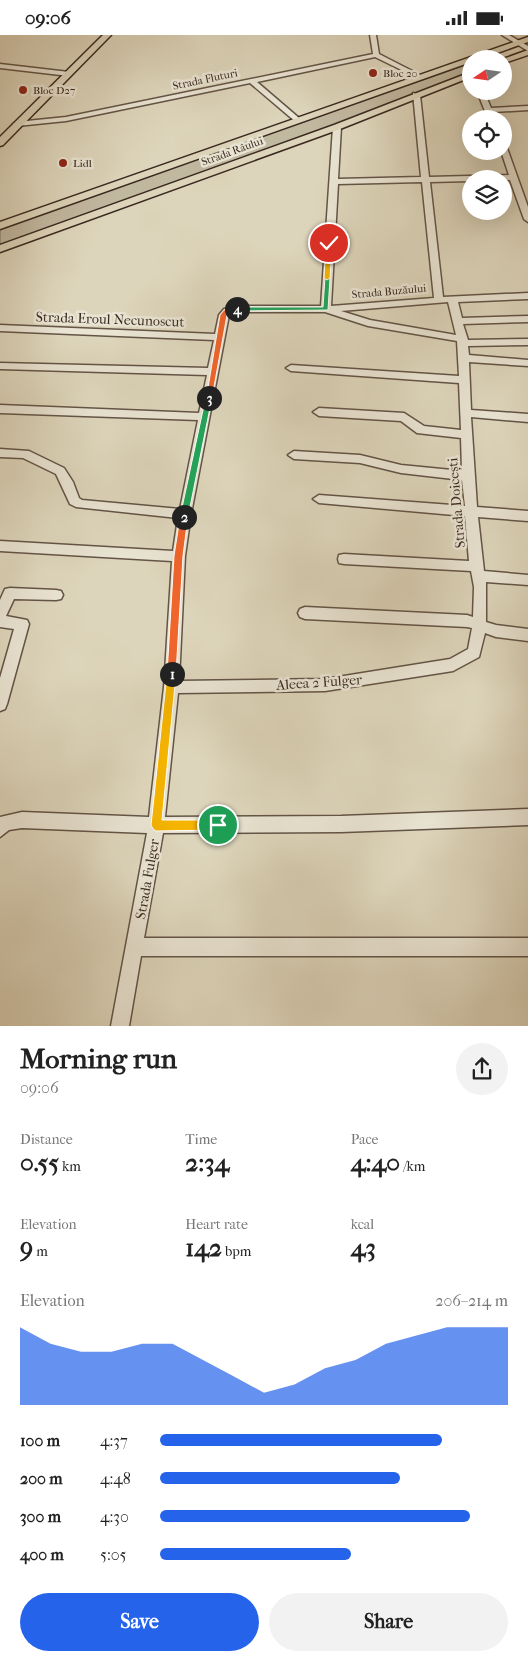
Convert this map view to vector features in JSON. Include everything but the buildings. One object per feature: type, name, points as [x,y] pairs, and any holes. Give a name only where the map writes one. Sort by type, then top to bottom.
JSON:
[{"type":"main road","points":[[0,143],[107,35]]},
{"type":"main road","name":"Strada Râului","points":[[497,50],[528,39]]},
{"type":"main road","points":[[512,57],[528,50]]},
{"type":"main road","name":"Strada Râului","points":[[0,226],[462,62]]},
{"type":"main road","name":"Strada Râului","points":[[0,249],[337,127],[462,77]]},
{"type":"street","points":[[373,35],[376,55],[420,77]]},
{"type":"street","points":[[505,35],[528,50]]},
{"type":"street","name":"Strada Fluturi","points":[[17,124],[66,119],[376,55]]},
{"type":"street","points":[[0,66],[69,74]]},
{"type":"street","points":[[251,80],[296,120]]},
{"type":"street","points":[[416,95],[439,300]]},
{"type":"street","points":[[484,100],[488,110],[528,109]]},
{"type":"street","points":[[337,127],[332,182],[326,309],[368,323],[463,341],[528,342]]},
{"type":"street","points":[[508,160],[528,219]]},
{"type":"street","points":[[332,182],[514,177]]},
{"type":"street","name":"Strada Buzăului","points":[[224,315],[227,311],[238,309],[326,309],[452,299],[528,296]]},
{"type":"street","name":"Strada Doicești","points":[[452,299],[463,341],[468,476],[478,571],[480,626],[474,653],[464,659]]},
{"type":"street","name":"Strada Fulger","points":[[120,1026],[156,825],[171,687],[178,556],[214,372],[218,337],[224,315]]},
{"type":"street","points":[[458,321],[528,319]]},
{"type":"street","name":"Strada Eroul Necunoscut","points":[[0,328],[218,337]]},
{"type":"street","points":[[464,358],[528,363]]},
{"type":"street","points":[[0,366],[214,372]]},
{"type":"street","points":[[291,367],[465,380]]},
{"type":"street","points":[[0,409],[205,417]]},
{"type":"street","points":[[319,412],[404,417],[421,430],[466,435]]},
{"type":"street","points":[[466,413],[528,418]]},
{"type":"street","points":[[0,453],[25,454],[60,471],[67,482],[74,501],[80,504],[185,514]]},
{"type":"street","points":[[294,455],[360,459],[401,469],[468,476]]},
{"type":"street","points":[[319,499],[528,516]]},
{"type":"street","points":[[0,546],[178,556]]},
{"type":"street","points":[[344,559],[478,571],[528,580]]},
{"type":"street","points":[[0,615],[10,593],[56,595]]},
{"type":"street","points":[[305,613],[467,621],[496,631],[528,635]]},
{"type":"street","points":[[0,621],[22,624],[0,704]]},
{"type":"street","name":"Aleea 2 Fulger","points":[[171,687],[325,685],[454,665],[464,659]]},
{"type":"street","points":[[0,829],[6,823],[22,820],[156,825],[341,825],[382,821],[528,817]]},
{"type":"street","points":[[135,947],[528,947]]},
{"type":"shaded area","points":[[462,66],[462,77],[402,100],[0,245],[0,229]]},
{"type":"place","name":"Bloc 20","points":[[373,73]]},
{"type":"place","name":"Bloc D27","points":[[23,90]]},
{"type":"place","name":"Lidl","points":[[63,163]]},
{"type":"route","points":[[218,825],[156,825],[171,687],[178,556],[214,372],[218,337],[224,315],[231,309],[326,309],[329,243]]}]
